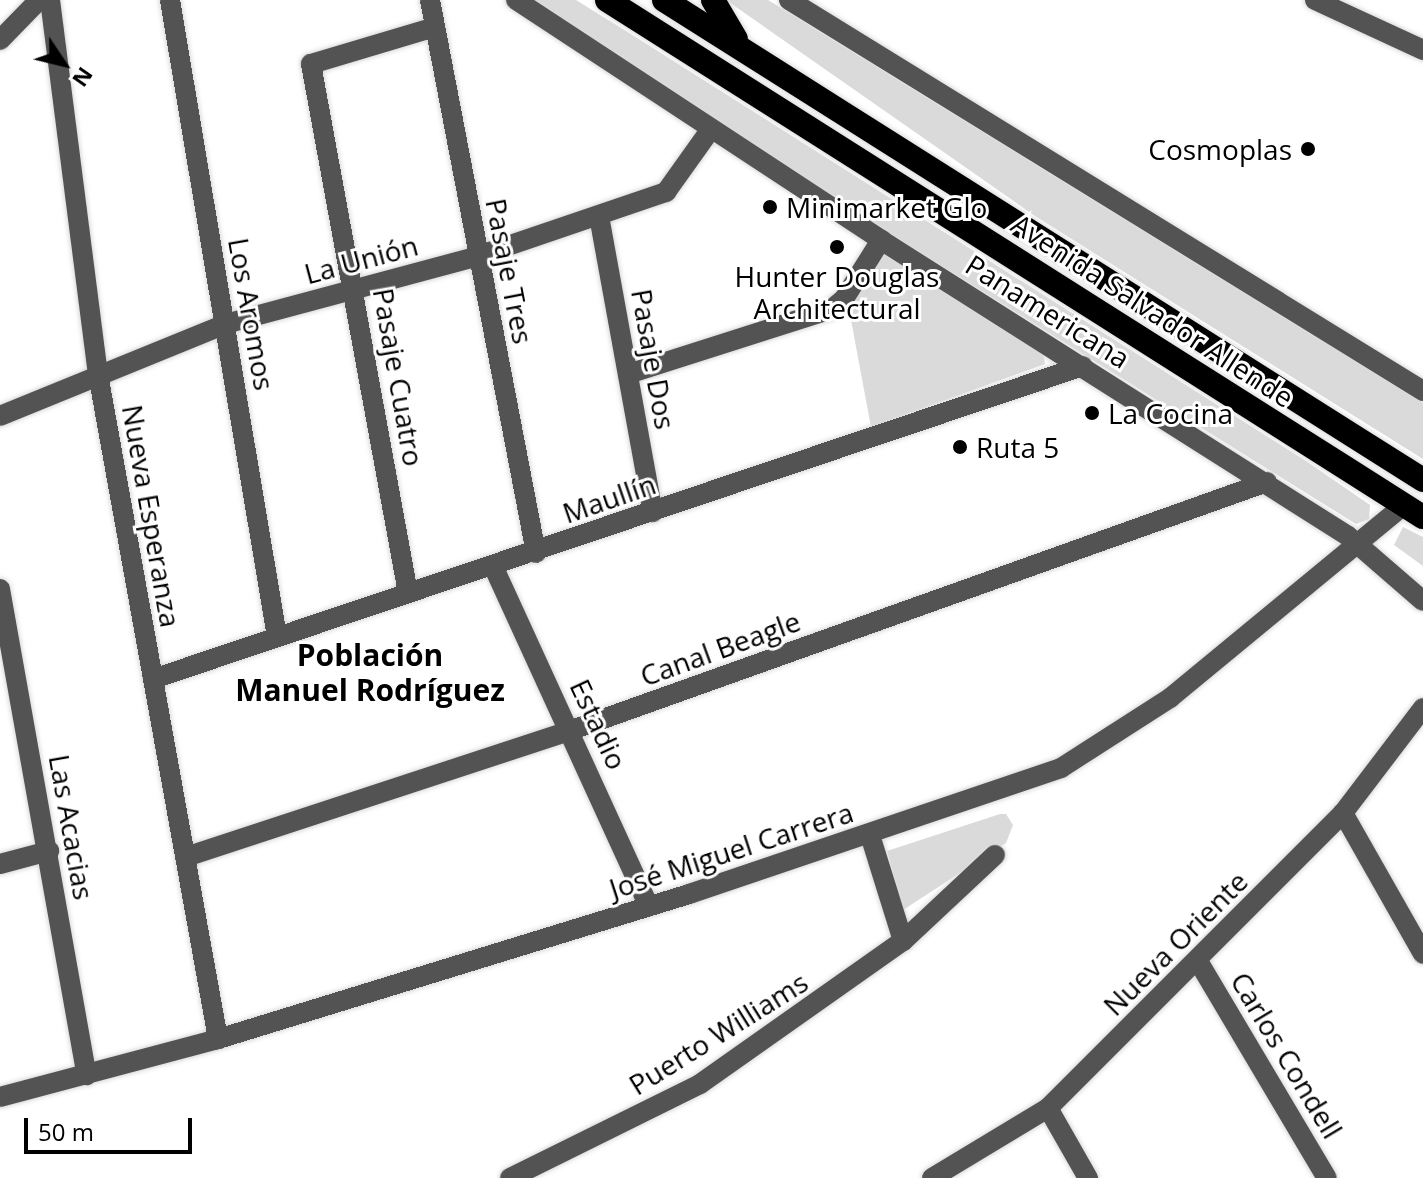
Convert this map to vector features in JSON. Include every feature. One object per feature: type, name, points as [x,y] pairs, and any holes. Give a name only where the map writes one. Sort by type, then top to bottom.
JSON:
[{"type":"highway","name":"Avenida Salvador Allende","points":[[607,0],[1413,511]]},
{"type":"highway","name":"Avenida Salvador Allende","points":[[664,0],[1423,480]]},
{"type":"highway","points":[[713,0],[745,51]]},
{"type":"street","points":[[0,40],[39,0]]},
{"type":"street","name":"Nueva Esperanza","points":[[50,0],[98,374],[153,679],[189,856],[218,1039]]},
{"type":"street","name":"Los Aromos","points":[[170,0],[277,637]]},
{"type":"street","name":"Pasaje Tres","points":[[430,0],[536,553]]},
{"type":"street","name":"Panamericana","points":[[516,0],[881,240],[1267,482],[1359,545],[1423,601]]},
{"type":"street","points":[[789,0],[1423,391]]},
{"type":"street","points":[[1315,0],[1423,50]]},
{"type":"street","name":"Pasaje Cuatro","points":[[408,593],[311,64],[435,27]]},
{"type":"street","name":"La Unión","points":[[0,416],[225,324],[478,256],[666,192],[711,129]]},
{"type":"street","name":"Pasaje Dos","points":[[599,216],[653,512]]},
{"type":"street","points":[[628,374],[832,309],[844,299],[881,240]]},
{"type":"street","name":"Maullín","points":[[153,679],[408,593],[494,568],[1083,366]]},
{"type":"street","name":"Canal Beagle","points":[[189,856],[572,730],[1267,482]]},
{"type":"street","name":"José Miguel Carrera","points":[[0,1097],[218,1039],[649,906],[1032,780],[1088,755],[1170,698],[1359,545],[1413,511]]},
{"type":"street","name":"Estadio","points":[[494,568],[572,730],[649,906]]},
{"type":"street","name":"Las Acacias","points":[[1,602],[49,851],[87,1075]]},
{"type":"street","name":"Nueva Oriente","points":[[932,1178],[1048,1108],[1343,813],[1423,708]]},
{"type":"street","points":[[1343,813],[1423,954]]},
{"type":"street","points":[[870,835],[903,941]]},
{"type":"street","points":[[0,864],[49,851]]},
{"type":"street","name":"Puerto Williams","points":[[510,1178],[700,1084],[903,941],[995,855]]},
{"type":"street","name":"Carlos Condell","points":[[1198,961],[1327,1178]]},
{"type":"street","points":[[1048,1108],[1088,1178]]},
{"type":"shaded area","points":[[530,0],[576,0],[1306,461],[1370,505],[1369,519],[1356,524],[889,233]]},
{"type":"shaded area","points":[[726,0],[768,0],[1423,403],[1423,459],[1035,216]]},
{"type":"shaded area","points":[[883,252],[1043,352],[1045,364],[871,427],[848,304]]},
{"type":"shaded area","points":[[1403,527],[1423,537],[1423,566],[1394,545]]},
{"type":"shaded area","points":[[1006,814],[1013,825],[1006,843],[903,910],[887,851]]},
{"type":"place","name":"Cosmoplas","points":[[1308,149]]},
{"type":"place","name":"Minimarket Glo","points":[[770,207]]},
{"type":"place","name":"Hunter Douglas Architectural","points":[[837,247]]},
{"type":"place","name":"La Cocina","points":[[1092,413]]},
{"type":"place","name":"Ruta 5","points":[[960,447]]},
{"type":"district","name":"Población Manuel Rodríguez","points":[[370,672]]}]
